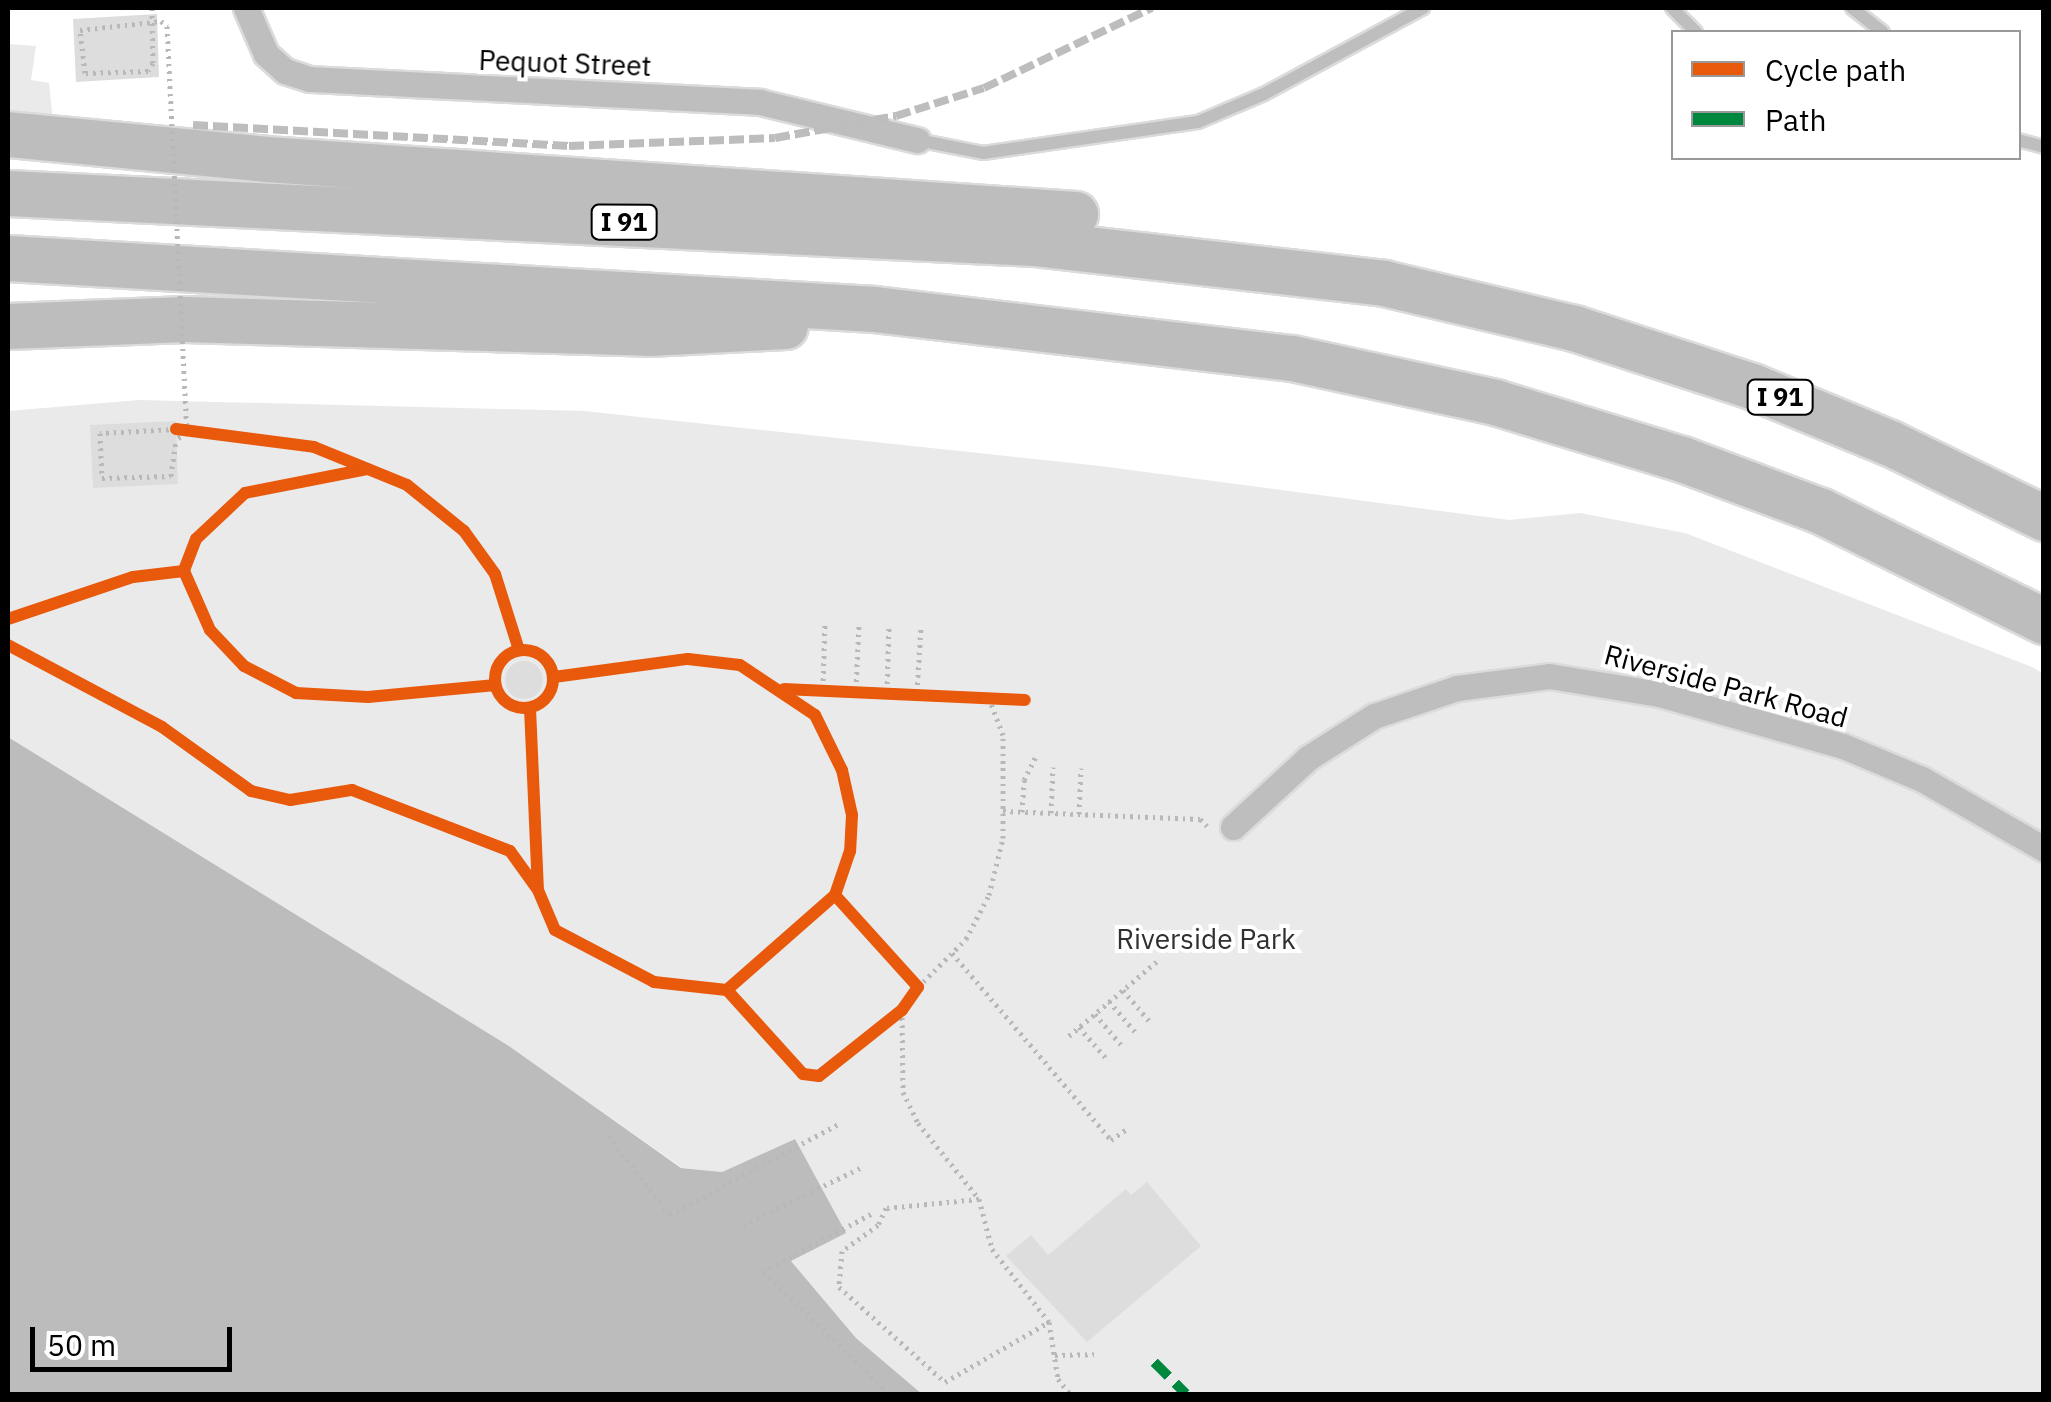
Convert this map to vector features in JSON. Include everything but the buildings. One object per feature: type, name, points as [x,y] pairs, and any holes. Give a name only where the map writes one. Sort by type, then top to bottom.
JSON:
[{"type":"highway","points":[[8,134],[286,160],[1090,216],[1151,228],[1239,262]]},
{"type":"highway","name":"I 91","points":[[8,193],[1034,243],[1239,262],[1456,297],[1662,355],[1840,421],[2044,518]]},
{"type":"highway","points":[[8,258],[874,309],[1181,341],[1364,371],[1495,402],[1776,493],[2044,620]]},
{"type":"highway","points":[[8,326],[184,319],[304,326],[696,333],[874,309]]},
{"type":"highway","points":[[8,353],[304,326]]},
{"type":"street","name":"Pequot Street","points":[[246,8],[266,54],[310,80],[760,102],[917,140]]},
{"type":"street","name":"Riverside Park Road","points":[[1222,828],[1308,758],[1374,716],[1457,688],[1548,676],[1659,694],[1843,746],[1922,779],[2044,849]]},
{"type":"lane","points":[[917,140],[983,153],[1198,122],[1424,8]]},
{"type":"lane","points":[[1672,8],[1694,30]]},
{"type":"lane","points":[[1852,8],[1880,30]]},
{"type":"path","points":[[152,8],[152,63],[148,72],[85,74],[80,30],[162,22],[167,26],[188,433],[172,439],[170,476],[105,479],[98,438],[105,432],[176,429],[203,431]]},
{"type":"path","points":[[823,688],[825,622]]},
{"type":"path","points":[[856,689],[859,623]]},
{"type":"path","points":[[886,691],[889,624]]},
{"type":"path","points":[[916,692],[921,626]]},
{"type":"path","points":[[804,688],[934,694]]},
{"type":"path","points":[[970,695],[1010,698]]},
{"type":"path","points":[[888,1021],[952,953],[989,895],[1003,811],[1003,736],[988,696]]},
{"type":"path","points":[[1022,812],[1024,780],[1035,758]]},
{"type":"path","points":[[1051,813],[1053,767]]},
{"type":"path","points":[[1079,814],[1081,768]]},
{"type":"path","points":[[1003,811],[1200,819],[1222,828]]},
{"type":"path","points":[[952,953],[1111,1140],[1128,1128]]},
{"type":"path","points":[[1069,1036],[1157,961]]},
{"type":"path","points":[[906,974],[918,987]]},
{"type":"path","points":[[1123,990],[1150,1022]]},
{"type":"path","points":[[1109,1002],[1136,1034]]},
{"type":"path","points":[[902,1010],[903,1092],[918,1124],[980,1199],[992,1249],[1049,1322],[1058,1378],[1070,1394]]},
{"type":"path","points":[[1095,1014],[1122,1046]]},
{"type":"path","points":[[1079,1027],[1106,1059]]},
{"type":"path","points":[[608,1136],[670,1215],[840,1123]]},
{"type":"path","points":[[743,1225],[862,1167]]},
{"type":"path","points":[[980,1199],[886,1208],[878,1225],[842,1252],[839,1287],[945,1382],[1049,1322]]},
{"type":"path","points":[[871,1214],[764,1271],[889,1394]]},
{"type":"path","points":[[1055,1355],[1094,1354]]},
{"type":"green space","points":[[8,44],[36,46],[31,80],[49,83],[53,121],[8,117]]},
{"type":"green space","name":"Riverside Park","points":[[139,400],[584,411],[1100,466],[1509,520],[1580,513],[1685,533],[2032,667],[2044,674],[2043,1394],[922,1394],[856,1338],[791,1261],[795,1139],[722,1172],[682,1168],[509,1046],[8,737],[8,411]]},
{"type":"shaded area","points":[[8,737],[509,1046],[681,1168],[722,1172],[795,1139],[846,1233],[791,1261],[856,1338],[922,1394],[8,1394]]},
{"type":"railway","points":[[193,125],[569,146],[775,138],[896,116],[984,88],[1152,8]]},
{"type":"marked path","points":[[1154,1362],[1186,1394]]},
{"type":"cycle path","points":[[176,429],[314,447],[407,485],[464,531],[495,574],[519,650]]},
{"type":"cycle path","points":[[367,469],[245,493],[196,539],[184,571],[210,630],[244,666],[296,693],[368,697],[495,685]]},
{"type":"cycle path","points":[[8,619],[133,577],[184,571]]},
{"type":"cycle path","points":[[8,645],[162,727],[251,791],[290,800],[352,790],[510,851],[538,890],[555,930],[654,982],[727,990]]},
{"type":"cycle path","points":[[524,650],[545,658],[553,679],[545,700],[524,708],[503,700],[495,679],[503,658],[524,650]]},
{"type":"cycle path","points":[[554,677],[688,659],[740,665],[815,715],[842,770],[852,815],[850,851],[835,895],[727,990]]},
{"type":"cycle path","points":[[784,689],[1025,700]]},
{"type":"cycle path","points":[[530,708],[538,888]]},
{"type":"cycle path","points":[[727,990],[803,1074],[819,1076],[902,1010],[918,987],[835,895]]}]
